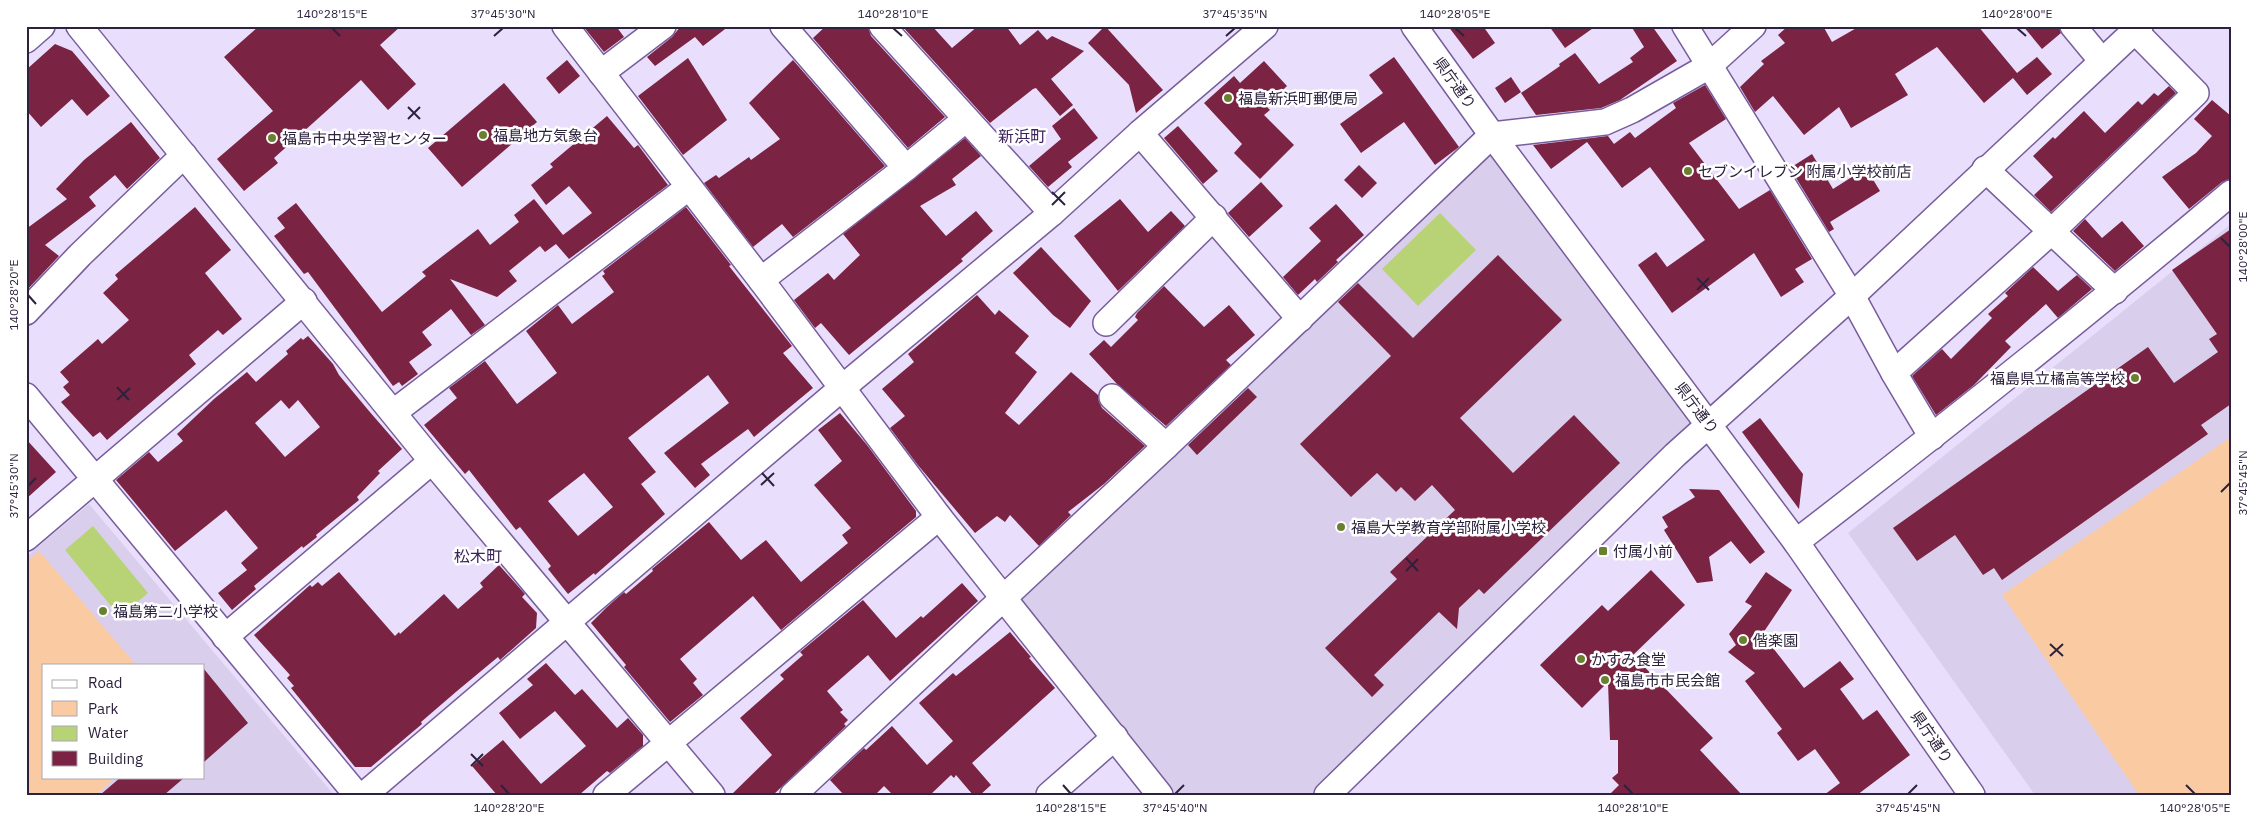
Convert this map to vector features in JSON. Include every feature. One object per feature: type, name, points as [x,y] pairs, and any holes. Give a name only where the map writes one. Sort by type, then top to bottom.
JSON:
[{"type":"street","points":[[26,40],[42,26]]},
{"type":"street","points":[[78,26],[304,301],[432,461],[569,622],[712,795]]},
{"type":"street","points":[[565,26],[761,280],[939,517],[1160,795]]},
{"type":"street","points":[[601,73],[663,26]]},
{"type":"street","points":[[882,26],[1052,213]]},
{"type":"street","points":[[364,795],[842,388],[1052,213],[1140,133],[1266,26]]},
{"type":"street","name":"県庁通り","points":[[1414,26],[1492,135],[1796,542],[1972,795]]},
{"type":"street","points":[[1685,26],[1852,296],[1932,437]]},
{"type":"street","points":[[793,795],[1166,446],[1492,135],[1605,122],[1639,106],[1709,66],[1753,26]]},
{"type":"street","points":[[2073,26],[2102,61]]},
{"type":"street","points":[[1327,795],[1675,455],[1852,296],[2138,29],[2196,93],[2052,231],[1894,373]]},
{"type":"street","points":[[797,31],[906,168]]},
{"type":"street","points":[[761,280],[966,119]]},
{"type":"street","points":[[1140,133],[1300,319]]},
{"type":"street","points":[[26,312],[80,255],[184,155]]},
{"type":"street","points":[[1986,170],[2115,290]]},
{"type":"street","points":[[394,412],[688,187]]},
{"type":"street","points":[[1796,542],[1932,437],[2115,290],[2231,193]]},
{"type":"street","points":[[1106,323],[1214,217]]},
{"type":"street","points":[[26,538],[304,301]]},
{"type":"street","points":[[26,396],[357,795]]},
{"type":"street","points":[[1112,397],[1166,446]]},
{"type":"street","points":[[224,637],[432,461]]},
{"type":"street","points":[[606,795],[668,741],[939,517]]},
{"type":"street","points":[[1049,795],[1115,737]]},
{"type":"shaded area","name":"福島大学教育学部附属小学校","points":[[1492,135],[1710,425],[1327,795],[1159,795],[1004,598]]},
{"type":"shaded area","name":"福島県立橘高等学校","points":[[2231,224],[2231,795],[2035,795],[1848,533]]},
{"type":"shaded area","name":"福島第二小学校","points":[[89,504],[334,795],[26,795],[26,557]]},
{"type":"green space","points":[[2231,437],[2231,795],[2139,795],[2002,595]]},
{"type":"green space","points":[[39,551],[135,664],[42,664],[42,778],[115,778],[96,795],[26,795],[26,562]]},
{"type":"water","points":[[1440,213],[1476,250],[1418,306],[1382,269]]},
{"type":"water","points":[[93,526],[148,593],[120,617],[65,550]]},
{"type":"building","points":[[259,26],[401,26],[380,45],[416,84],[388,110],[361,80],[274,158],[278,163],[244,191],[217,159],[273,111],[224,57]]},
{"type":"building","points":[[583,26],[616,26],[624,37],[604,52]]},
{"type":"building","points":[[681,26],[729,26],[703,46],[695,37],[655,66],[647,57],[672,37]]},
{"type":"building","points":[[826,26],[868,26],[871,36],[945,117],[908,148],[813,38]]},
{"type":"building","points":[[902,26],[932,26],[952,48],[978,26],[1006,26],[1020,45],[1038,30],[1047,40],[1052,36],[1084,51],[1051,79],[1073,105],[1060,116],[1036,88],[990,123]]},
{"type":"building","points":[[1105,26],[1163,90],[1136,113],[1129,85],[1088,43]]},
{"type":"building","points":[[1448,26],[1483,26],[1495,43],[1473,59]]},
{"type":"building","points":[[1549,26],[1596,26],[1565,48]]},
{"type":"building","points":[[1631,26],[1652,26],[1677,61],[1620,100],[1601,108],[1536,115],[1521,93],[1560,66],[1559,64],[1575,53],[1599,84],[1633,62],[1630,58],[1644,47]]},
{"type":"building","points":[[1788,26],[1823,26],[1832,42],[1860,26],[1978,26],[2017,73],[2037,57],[2052,74],[2027,95],[2013,78],[1984,103],[1937,47],[1895,74],[1908,95],[1851,128],[1839,107],[1804,135],[1773,96],[1755,112],[1740,87],[1764,64],[1761,61],[1785,43],[1778,35]]},
{"type":"building","points":[[2023,26],[2059,26],[2061,33],[2042,49]]},
{"type":"building","points":[[55,44],[72,51],[110,96],[87,116],[72,99],[41,127],[26,110],[26,70]]},
{"type":"building","points":[[1394,57],[1459,147],[1435,165],[1404,122],[1361,153],[1340,124],[1383,93],[1369,75]]},
{"type":"building","points":[[688,58],[727,120],[683,155],[638,96]]},
{"type":"building","points":[[567,60],[580,76],[559,94],[546,78]]},
{"type":"building","points":[[793,60],[885,166],[793,237],[782,224],[753,247],[704,183],[716,175],[719,178],[749,157],[751,160],[780,139],[749,103]]},
{"type":"building","points":[[1264,61],[1287,86],[1266,106],[1270,110],[1264,115],[1294,145],[1260,179],[1234,153],[1242,144],[1204,103],[1234,76],[1240,83]]},
{"type":"building","points":[[1511,77],[1521,92],[1505,103],[1495,88]]},
{"type":"building","name":"福島地方気象台","points":[[504,83],[537,122],[462,187],[428,148]]},
{"type":"building","points":[[1705,85],[1726,119],[1689,143],[1739,209],[1770,190],[1812,259],[1795,269],[1804,282],[1781,297],[1754,253],[1672,313],[1638,265],[1656,252],[1667,267],[1705,240],[1650,167],[1622,188],[1587,142],[1551,169],[1533,145],[1608,136],[1614,144],[1630,132],[1635,138],[1676,108],[1673,103]]},
{"type":"building","points":[[2169,86],[2176,93],[2051,212],[2034,195],[2053,177],[2033,156],[2053,137],[2055,139],[2084,111],[2105,133],[2138,101],[2142,105],[2154,93],[2158,96]]},
{"type":"building","points":[[2212,100],[2231,116],[2231,179],[2222,182],[2189,209],[2162,177],[2196,153],[2212,136],[2194,119]]},
{"type":"building","points":[[1074,108],[1098,138],[1068,162],[1072,167],[1048,187],[1029,166],[1061,139],[1052,126]]},
{"type":"building","points":[[607,116],[634,148],[638,145],[668,185],[569,259],[556,244],[545,252],[540,246],[509,271],[517,281],[497,297],[450,279],[485,325],[471,335],[451,309],[422,332],[432,345],[409,362],[418,374],[402,386],[399,382],[393,386],[308,272],[304,274],[274,236],[285,228],[277,218],[296,203],[382,312],[426,276],[422,272],[478,229],[490,245],[519,222],[514,215],[534,199],[563,235],[592,213],[569,186],[546,205],[531,185],[553,167],[550,164]]},
{"type":"building","points":[[131,122],[160,158],[127,189],[115,175],[89,197],[96,206],[45,245],[59,256],[26,291],[26,229],[67,199],[56,189],[84,160]]},
{"type":"building","points":[[1178,126],[1218,171],[1203,184],[1164,138]]},
{"type":"building","points":[[965,138],[981,156],[952,179],[956,185],[920,206],[946,236],[976,211],[993,231],[961,259],[963,261],[849,355],[821,323],[815,328],[794,300],[828,273],[834,280],[860,255],[843,234]]},
{"type":"building","points":[[1812,154],[1833,189],[1866,168],[1880,191],[1830,222],[1834,229],[1829,232],[1790,168]]},
{"type":"building","points":[[1359,165],[1377,183],[1362,198],[1344,180]]},
{"type":"building","points":[[1261,182],[1283,206],[1249,237],[1228,213]]},
{"type":"building","points":[[1120,199],[1148,232],[1171,211],[1185,226],[1118,291],[1074,236]]},
{"type":"building","points":[[1336,204],[1364,235],[1336,260],[1338,262],[1317,282],[1315,279],[1298,295],[1283,277],[1321,241],[1309,228]]},
{"type":"building","points":[[195,207],[231,250],[205,273],[242,319],[223,335],[218,330],[189,355],[196,364],[107,440],[100,432],[93,437],[61,402],[70,395],[63,387],[69,382],[60,372],[98,339],[102,344],[129,320],[103,293],[118,279],[115,275]]},
{"type":"building","points":[[686,207],[731,265],[729,266],[792,346],[783,353],[813,388],[754,437],[748,429],[701,464],[710,475],[695,488],[664,453],[729,403],[708,375],[628,438],[656,472],[641,484],[665,514],[595,575],[594,573],[568,594],[548,569],[551,566],[520,527],[516,530],[469,470],[465,474],[424,425],[457,398],[449,388],[485,361],[517,404],[557,373],[526,331],[558,305],[572,324],[614,292],[602,276],[605,274],[603,271]],"holes":[[[584,473],[613,507],[578,536],[548,501]]]},
{"type":"building","points":[[2085,219],[2102,238],[2122,221],[2144,246],[2115,271],[2073,231]]},
{"type":"building","points":[[2231,229],[2231,404],[2201,425],[2208,434],[2002,580],[1994,568],[1983,575],[1955,535],[1917,561],[1893,528],[2148,347],[2174,383],[2218,352],[2209,339],[2217,334],[2172,270]]},
{"type":"building","points":[[1041,247],[1091,301],[1070,328],[1053,315],[1013,273]]},
{"type":"building","points":[[1498,255],[1562,320],[1460,418],[1513,473],[1574,415],[1620,463],[1484,594],[1479,589],[1459,608],[1457,629],[1439,612],[1374,675],[1384,685],[1372,697],[1325,648],[1397,579],[1390,572],[1455,510],[1432,485],[1415,501],[1401,487],[1396,492],[1377,473],[1351,497],[1300,444],[1391,356],[1338,302],[1358,283],[1413,338]]},
{"type":"building","points":[[2033,267],[2058,291],[2077,275],[2092,289],[2058,318],[2046,304],[2005,341],[2011,347],[1974,385],[1936,415],[1912,376],[1942,349],[1951,359],[1992,318],[1988,314],[2008,296],[2005,293]]},
{"type":"building","points":[[1164,286],[1204,327],[1229,305],[1255,335],[1226,360],[1231,365],[1166,426],[1117,384],[1089,354],[1104,340],[1111,347],[1138,320],[1135,317],[1137,313]]},
{"type":"building","points":[[977,295],[995,315],[999,310],[1029,336],[1015,353],[1037,372],[1005,413],[1019,425],[1071,372],[1098,395],[1102,408],[1145,446],[1104,484],[1068,512],[1071,515],[1039,546],[1010,515],[1005,522],[997,516],[975,533],[917,464],[890,428],[905,416],[882,389],[914,362],[908,354]]},
{"type":"building","points":[[308,336],[402,449],[378,471],[380,473],[357,497],[359,500],[316,535],[317,537],[303,548],[302,546],[254,586],[256,589],[232,610],[218,593],[247,570],[241,563],[258,548],[226,510],[175,551],[116,480],[149,452],[158,462],[183,441],[177,434],[214,399],[247,372],[256,382],[288,354],[286,351],[301,338],[303,340]],"holes":[[[281,400],[289,409],[298,400],[320,427],[285,457],[255,423]]]},
{"type":"building","points":[[1248,388],[1257,397],[1197,455],[1188,445]]},
{"type":"building","points":[[840,413],[867,445],[916,511],[916,517],[781,630],[753,596],[680,659],[697,679],[693,683],[703,695],[670,722],[624,667],[626,665],[591,623],[624,592],[626,594],[653,571],[652,569],[709,522],[741,560],[766,540],[801,582],[848,543],[842,535],[851,528],[814,485],[842,461],[818,430]]},
{"type":"building","points":[[1760,418],[1803,474],[1799,509],[1742,432]]},
{"type":"building","points":[[26,439],[56,472],[26,499]]},
{"type":"building","points":[[1689,489],[1719,490],[1765,552],[1750,564],[1731,541],[1709,557],[1713,581],[1697,583],[1664,530],[1668,527],[1662,517],[1695,497]]},
{"type":"building","points":[[499,565],[525,594],[522,597],[537,613],[536,628],[500,660],[498,657],[457,691],[421,722],[422,724],[371,767],[355,767],[291,688],[294,686],[287,678],[290,675],[254,635],[310,585],[312,587],[318,582],[322,586],[339,572],[395,636],[399,632],[400,634],[444,594],[458,609],[483,587],[480,583]]},
{"type":"building","name":"福島市市民会館","points":[[1651,570],[1685,605],[1633,655],[1713,738],[1700,750],[1742,795],[1609,795],[1619,785],[1612,778],[1618,773],[1618,740],[1610,740],[1608,682],[1582,708],[1540,665],[1602,605],[1608,611]]},
{"type":"building","points":[[1766,572],[1792,590],[1761,636],[1770,644],[1804,688],[1840,661],[1854,679],[1840,689],[1863,720],[1877,710],[1910,755],[1857,795],[1824,795],[1840,783],[1815,749],[1798,761],[1777,733],[1782,729],[1745,681],[1755,673],[1728,652],[1736,645],[1729,634],[1752,606],[1745,602]]},
{"type":"building","points":[[962,583],[978,601],[890,681],[868,655],[827,691],[843,710],[840,712],[848,720],[844,724],[846,726],[773,795],[731,795],[772,755],[740,718],[784,679],[780,675],[803,655],[800,652],[863,600],[896,638],[921,616],[923,618]]},
{"type":"building","points":[[1010,632],[1055,688],[972,763],[991,785],[980,795],[973,795],[956,775],[954,778],[951,775],[930,795],[893,795],[884,786],[875,795],[844,795],[830,780],[864,748],[866,750],[892,726],[927,765],[953,741],[919,703],[953,673],[956,676]]},
{"type":"building","points":[[546,663],[575,695],[582,689],[617,728],[628,718],[643,735],[643,746],[610,773],[607,771],[579,795],[497,795],[472,766],[503,740],[541,784],[586,746],[555,711],[520,739],[499,713],[533,685],[527,679]]},
{"type":"building","points":[[205,670],[248,723],[205,761]]},
{"type":"building","points":[[120,778],[184,778],[164,795],[100,795]]},
{"type":"place","name":"福島新浜町郵便局","points":[[1228,98]]},
{"type":"place","name":"福島地方気象台","points":[[483,135]]},
{"type":"place","name":"福島市中央学習センター","points":[[272,138]]},
{"type":"place","name":"セブンイレブン 附属小学校前店","points":[[1688,171]]},
{"type":"place","name":"福島県立橘高等学校","points":[[2135,378]]},
{"type":"place","name":"福島大学教育学部附属小学校","points":[[1341,527]]},
{"type":"place","name":"付属小前","points":[[1603,551]]},
{"type":"place","name":"福島第二小学校","points":[[103,611]]},
{"type":"place","name":"偕楽園","points":[[1743,640]]},
{"type":"place","name":"かすみ食堂","points":[[1581,659]]},
{"type":"place","name":"福島市市民会館","points":[[1605,680]]},
{"type":"district","name":"新浜町","points":[[1022,136]]},
{"type":"district","name":"松木町","points":[[478,556]]}]
